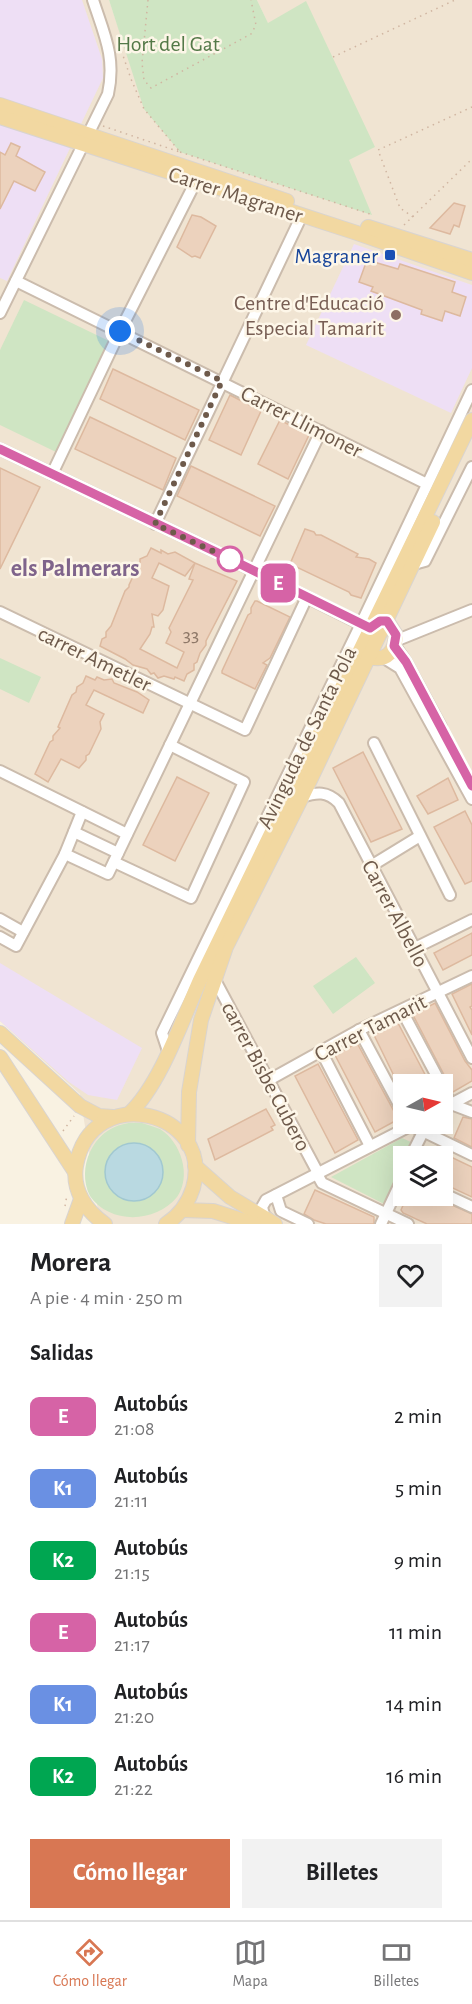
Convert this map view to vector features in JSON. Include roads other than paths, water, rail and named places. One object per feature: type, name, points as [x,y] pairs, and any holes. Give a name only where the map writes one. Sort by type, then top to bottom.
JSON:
[{"type":"main road","name":"Carrer Magraner","points":[[0,105],[472,260]]},
{"type":"main road","name":"Carrer Magraner","points":[[0,117],[88,134],[196,181],[472,273]]},
{"type":"main road","name":"Avinguda de Santa Pola","points":[[130,1113],[142,1101],[168,1051],[365,626],[472,420]]},
{"type":"main road","name":"Avinguda de Santa Pola","points":[[188,1145],[189,1092],[201,1020],[226,947],[302,797],[472,441]]},
{"type":"main road","name":"Avinguda de Santa Pola","points":[[365,626],[387,621]]},
{"type":"main road","points":[[387,621],[393,629],[395,643]]},
{"type":"main road","name":"Avinguda de Santa Pola","points":[[365,626],[366,649],[370,657],[384,658],[389,655],[395,643]]},
{"type":"main road","points":[[0,1034],[80,1107],[99,1116],[148,1114],[164,1120],[178,1131],[188,1145],[195,1166],[195,1182],[183,1210],[166,1224]]},
{"type":"main road","points":[[0,1057],[75,1172]]},
{"type":"main road","points":[[105,1224],[93,1216],[81,1200],[75,1172],[78,1154],[86,1139],[98,1126],[113,1117]]},
{"type":"main road","points":[[195,1166],[230,1197],[274,1224]]},
{"type":"main road","points":[[72,1224],[81,1200]]},
{"type":"main road","points":[[183,1210],[213,1211],[254,1224]]},
{"type":"street","points":[[0,313],[108,94],[112,76],[111,57],[93,0]]},
{"type":"street","points":[[52,474],[120,331],[196,181]]},
{"type":"street","points":[[155,524],[302,215]]},
{"type":"street","name":"Carrer Llimoner","points":[[16,281],[427,484]]},
{"type":"street","name":"Avinguda de Santa Pola","points":[[365,626],[427,484],[472,390]]},
{"type":"street","points":[[65,854],[108,874],[321,431]]},
{"type":"street","points":[[0,449],[365,626]]},
{"type":"street","points":[[414,564],[425,561],[472,467]]},
{"type":"street","name":"carrer Ametler","points":[[0,612],[245,730],[307,597]]},
{"type":"street","points":[[472,610],[395,643],[470,785],[472,799]]},
{"type":"street","points":[[384,658],[400,668],[470,785]]},
{"type":"street","points":[[374,743],[450,895]]},
{"type":"street","points":[[74,832],[191,898],[244,782],[170,745]]},
{"type":"street","points":[[0,771],[127,834]]},
{"type":"street","name":"Carrer Albello","points":[[302,797],[322,792],[339,803],[472,1058]]},
{"type":"street","points":[[0,937],[16,946],[65,854],[82,812]]},
{"type":"street","points":[[371,866],[420,836]]},
{"type":"street","points":[[0,919],[23,932]]},
{"type":"street","points":[[415,948],[472,920]]},
{"type":"street","name":"Carrer Tamarit","points":[[269,1080],[359,1030],[472,976]]},
{"type":"street","name":"carrer Bisbe Cubero","points":[[215,980],[317,1173]]},
{"type":"street","points":[[402,1011],[436,1074]]},
{"type":"street","points":[[359,1030],[393,1093]]},
{"type":"street","points":[[321,1050],[370,1146]]},
{"type":"street","points":[[453,1103],[472,1093]]},
{"type":"street","points":[[453,1108],[472,1113]]},
{"type":"street","points":[[274,1224],[264,1215],[262,1207],[266,1200],[393,1133]]},
{"type":"street","points":[[427,1134],[472,1155]]},
{"type":"street","points":[[317,1173],[322,1183],[384,1219],[408,1224]]},
{"type":"street","points":[[276,1195],[281,1211],[308,1224]]},
{"type":"street","points":[[384,1219],[393,1198]]},
{"type":"street","points":[[453,1198],[472,1207]]},
{"type":"water","points":[[134,1143],[150,1148],[158,1156],[163,1172],[158,1188],[150,1196],[134,1201],[118,1196],[110,1188],[105,1172],[110,1156],[118,1148]]},
{"type":"place","name":"Magraner","points":[[390,255]]},
{"type":"place","name":"Centre d'Educació Especial Tamarit","points":[[396,315]]},
{"type":"district","name":"els Palmerars","points":[[75,568]]},
{"type":"park label","name":"Hort del Gat","points":[[168,43]]}]
